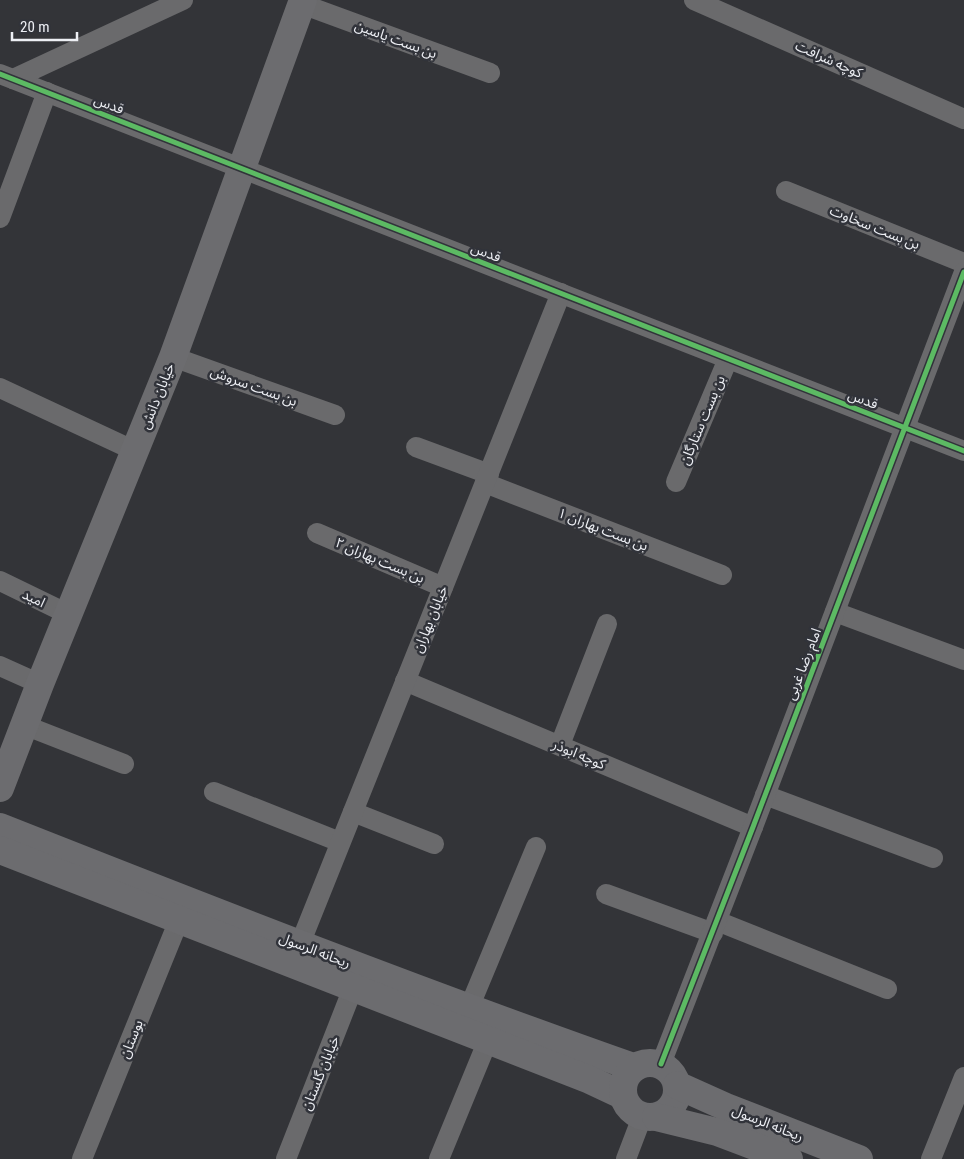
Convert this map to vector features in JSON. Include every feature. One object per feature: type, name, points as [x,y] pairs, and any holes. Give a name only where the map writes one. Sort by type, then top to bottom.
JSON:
[{"type":"street","points":[[6,76],[183,0]]},
{"type":"street","name":"کوچه شرافت","points":[[694,0],[964,119]]},
{"type":"street","name":"بن بست یاسین","points":[[302,2],[490,73]]},
{"type":"street","name":"خیابان دانش","points":[[0,788],[68,614],[173,357],[302,2]]},
{"type":"street","name":"قدس","points":[[6,76],[964,451]]},
{"type":"street","points":[[0,218],[47,92]]},
{"type":"street","name":"بن بست سخاوت","points":[[786,190],[964,263]]},
{"type":"street","name":"امام رضا غربی","points":[[669,1075],[715,927],[905,428],[959,297],[964,272]]},
{"type":"street","name":"خیابان بهاران","points":[[300,944],[561,294]]},
{"type":"street","name":"بن بست سروش","points":[[173,357],[336,414]]},
{"type":"street","name":"بن بست ستارگان","points":[[676,482],[728,359]]},
{"type":"street","points":[[0,388],[135,451]]},
{"type":"street","name":"بن بست بهاران ۱","points":[[416,447],[722,575]]},
{"type":"street","name":"بن بست بهاران ۲","points":[[317,533],[443,586]]},
{"type":"street","name":"امید","points":[[0,581],[68,614]]},
{"type":"street","points":[[835,612],[964,660]]},
{"type":"street","points":[[560,745],[607,624]]},
{"type":"street","points":[[0,666],[40,684]]},
{"type":"street","name":"کوچه ابوذر","points":[[405,681],[753,827]]},
{"type":"street","points":[[24,725],[124,764]]},
{"type":"street","points":[[214,792],[340,842]]},
{"type":"street","points":[[765,795],[933,858]]},
{"type":"street","points":[[353,812],[434,844]]},
{"type":"street","name":"ریحانه الرسول","points":[[0,827],[300,944],[633,1067]]},
{"type":"street","points":[[469,1008],[536,847]]},
{"type":"street","name":"ریحانه الرسول","points":[[0,850],[590,1080],[622,1095]]},
{"type":"street","points":[[606,894],[715,927],[887,989]]},
{"type":"street","name":"بوستان","points":[[82,1159],[179,920]]},
{"type":"street","name":"خیابان گلستان","points":[[286,1159],[353,988]]},
{"type":"street","points":[[438,1159],[488,1040]]},
{"type":"street","points":[[626,1159],[649,1117],[668,1110],[676,1099],[669,1075],[647,1062],[633,1067],[624,1079],[622,1095],[629,1109],[649,1117]]},
{"type":"street","name":"ریحانه الرسول","points":[[669,1075],[726,1106],[859,1159]]},
{"type":"street","points":[[930,1159],[964,1077]]},
{"type":"street","name":"ریحانه الرسول","points":[[649,1117],[718,1132],[788,1159]]},
{"type":"cycle path","points":[[0,74],[964,451]]},
{"type":"cycle path","points":[[661,1064],[964,272]]}]
